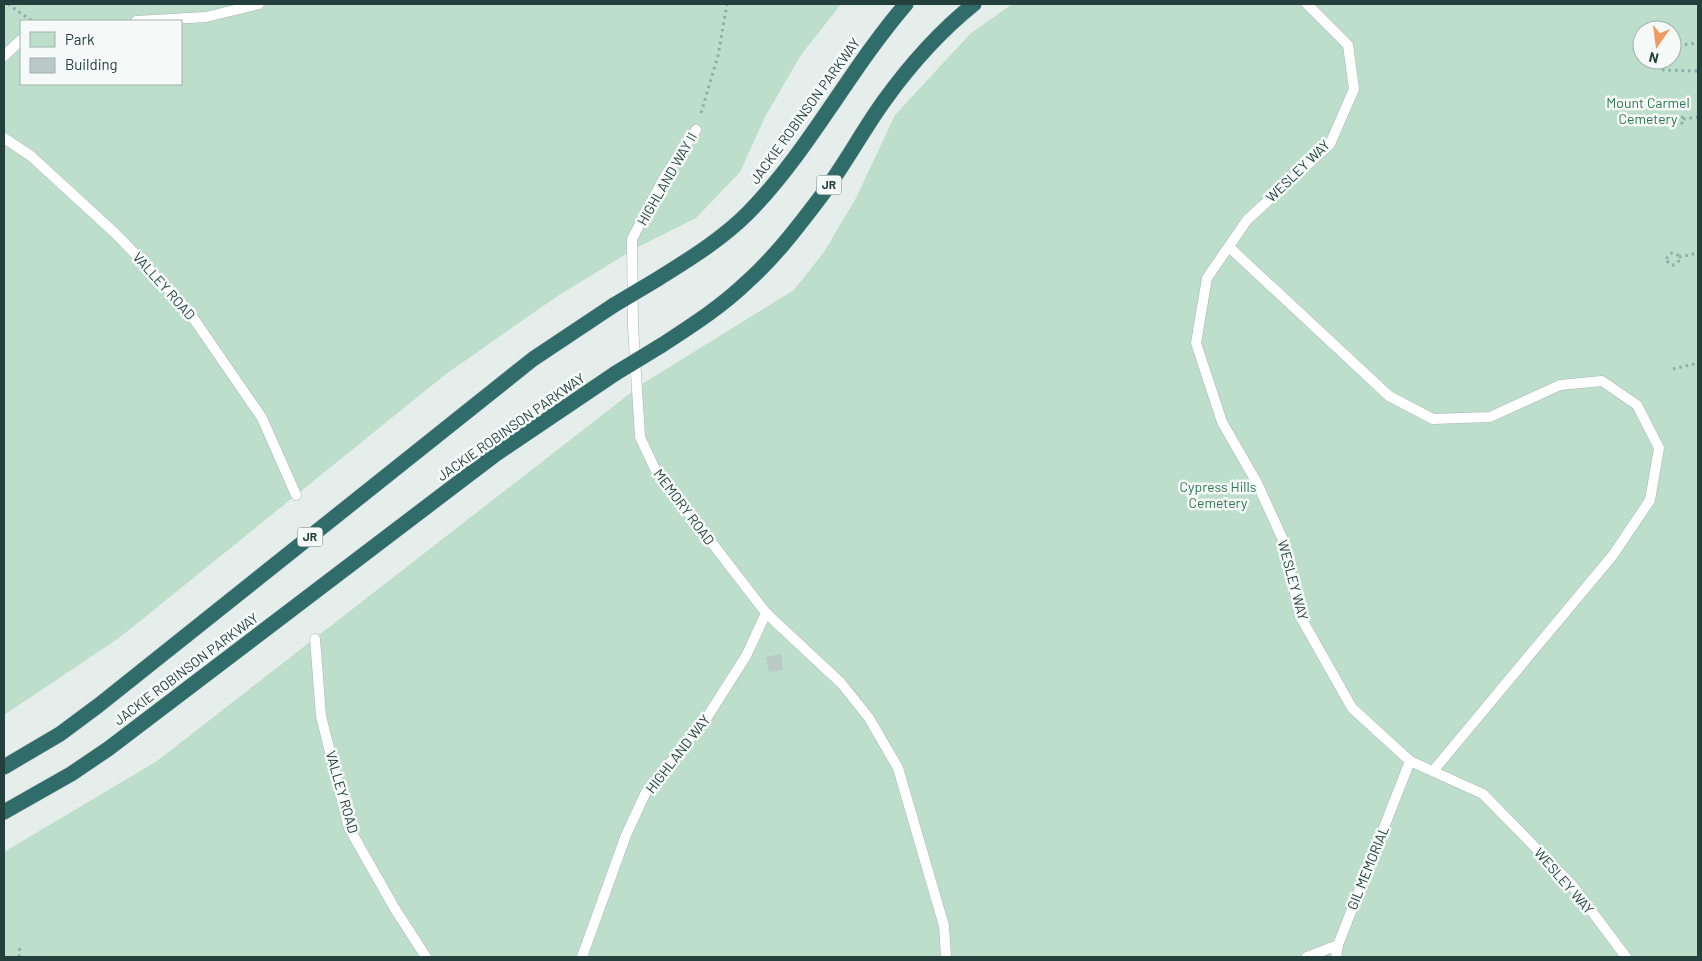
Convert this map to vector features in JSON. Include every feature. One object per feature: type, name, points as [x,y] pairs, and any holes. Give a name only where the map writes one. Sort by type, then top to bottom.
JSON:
[{"type":"highway","name":"JACKIE ROBINSON PARKWAY","points":[[4,766],[60,734],[99,705],[533,359],[730,230],[764,196],[796,155],[865,54],[906,4]]},
{"type":"highway","name":"JACKIE ROBINSON PARKWAY","points":[[4,812],[71,774],[108,749],[496,454],[721,305],[748,282],[773,256],[820,198],[883,102],[923,52],[974,4]]},
{"type":"lane","points":[[154,20],[206,17],[259,4]]},
{"type":"lane","name":"WESLEY WAY","points":[[1307,4],[1348,45],[1354,89],[1330,144],[1247,220],[1207,278],[1196,343],[1222,422],[1257,483],[1284,542],[1300,616],[1352,708],[1410,761],[1483,794],[1572,885],[1626,957]]},
{"type":"lane","points":[[4,56],[20,41]]},
{"type":"lane","name":"HIGHLAND WAY II","points":[[633,326],[632,239],[665,176],[696,130]]},
{"type":"lane","name":"VALLEY ROAD","points":[[4,138],[32,156],[102,222],[187,309],[262,418],[296,495]]},
{"type":"lane","points":[[1229,247],[1389,396],[1433,419],[1490,417],[1560,385],[1602,381],[1637,405],[1659,448],[1650,500],[1613,555],[1433,771]]},
{"type":"lane","name":"MEMORY ROAD","points":[[633,326],[640,437],[655,469],[766,613],[841,683],[869,718],[898,768],[944,926],[946,957]]},
{"type":"lane","name":"HIGHLAND WAY","points":[[582,957],[626,835],[646,792],[704,722],[746,656],[766,613]]},
{"type":"lane","name":"VALLEY ROAD","points":[[316,639],[321,716],[349,828],[395,909],[426,957]]},
{"type":"lane","name":"GIL MEMORIAL","points":[[1336,957],[1338,945],[1410,761]]},
{"type":"lane","points":[[1308,957],[1338,945]]},
{"type":"path","points":[[8,4],[31,20]]},
{"type":"path","name":"HIGHLAND WAY II","points":[[696,130],[718,56],[727,4]]},
{"type":"path","points":[[1682,44],[1698,42]]},
{"type":"path","points":[[1662,70],[1698,71]]},
{"type":"path","points":[[1683,119],[1698,117]]},
{"type":"path","points":[[1679,257],[1698,253]]},
{"type":"path","points":[[1673,368],[1698,362]]},
{"type":"path","points":[[20,944],[20,957]]},
{"type":"green space","points":[[4,4],[841,4],[801,55],[765,117],[740,172],[696,218],[636,248],[556,297],[446,374],[119,638],[4,715]]},
{"type":"green space","name":"Cypress Hills Cemetery","points":[[1012,4],[1698,4],[1698,957],[4,957],[4,852],[157,761],[642,384],[794,290],[824,252],[856,198],[895,115],[970,34]]},
{"type":"building","points":[[781,654],[783,670],[769,672],[766,657]]},
{"type":"park label","name":"Mount Carmel Cemetery","points":[[1648,112]]}]
